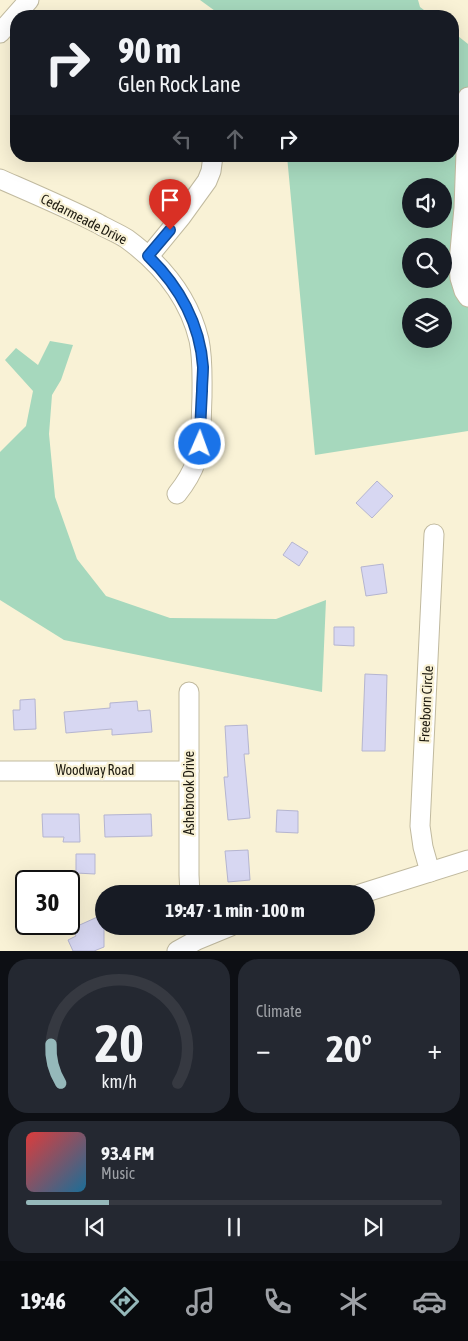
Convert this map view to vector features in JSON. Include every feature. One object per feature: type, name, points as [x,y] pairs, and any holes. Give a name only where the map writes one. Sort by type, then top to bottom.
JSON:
[{"type":"street","points":[[20,10],[29,0]]},
{"type":"street","points":[[0,33],[10,22]]},
{"type":"street","points":[[468,97],[464,208],[459,262],[460,278],[468,297]]},
{"type":"street","points":[[148,256],[208,181],[212,162]]},
{"type":"street","name":"Cedarmeade Drive","points":[[0,178],[126,238],[160,267],[190,312],[199,340],[203,368],[200,444],[196,462],[189,478],[177,494]]},
{"type":"street","name":"Freeborn Circle","points":[[430,872],[423,847],[420,826],[434,534]]},
{"type":"street","name":"Ashebrook Drive","points":[[189,692],[190,885]]},
{"type":"street","name":"Woodway Road","points":[[0,771],[189,771]]},
{"type":"street","points":[[375,889],[468,860]]},
{"type":"street","points":[[177,951],[197,939]]},
{"type":"green space","points":[[200,0],[418,0],[420,7],[424,10],[214,10]]},
{"type":"green space","points":[[459,37],[468,44],[468,431],[315,455],[288,162],[459,162]]},
{"type":"green space","points":[[50,341],[73,345],[61,380],[52,395],[49,434],[55,497],[77,559],[106,596],[170,618],[276,619],[326,600],[322,692],[64,640],[0,600],[0,452],[26,426],[33,391],[5,360],[16,348],[38,365]]},
{"type":"building","points":[[377,481],[393,496],[372,518],[356,503]]},
{"type":"building","points":[[292,542],[308,552],[299,566],[283,555]]},
{"type":"building","points":[[383,564],[387,593],[366,596],[361,567]]},
{"type":"building","points":[[334,627],[354,627],[354,646],[334,645]]},
{"type":"building","points":[[365,674],[387,675],[385,751],[362,751]]},
{"type":"building","points":[[35,699],[36,729],[14,730],[13,710],[20,710],[20,700]]},
{"type":"building","points":[[137,701],[138,711],[150,710],[152,732],[112,735],[112,729],[66,733],[64,712],[110,708],[110,703]]},
{"type":"building","points":[[247,725],[249,754],[244,754],[250,818],[228,820],[224,777],[228,777],[225,726]]},
{"type":"building","points":[[277,810],[298,811],[298,833],[276,832]]},
{"type":"building","points":[[42,814],[79,814],[80,842],[63,842],[64,837],[43,837]]},
{"type":"building","points":[[151,814],[152,836],[105,837],[104,815]]},
{"type":"building","points":[[248,850],[250,880],[228,882],[225,851]]},
{"type":"building","points":[[76,854],[95,854],[95,874],[80,873],[80,870],[76,870]]},
{"type":"building","points":[[95,918],[95,935],[104,935],[104,947],[94,951],[73,951],[68,940],[76,935],[80,935],[80,925]]},
{"type":"route","points":[[170,230],[148,256],[160,267],[175,287],[190,312],[199,340],[203,368],[200,444]]}]
